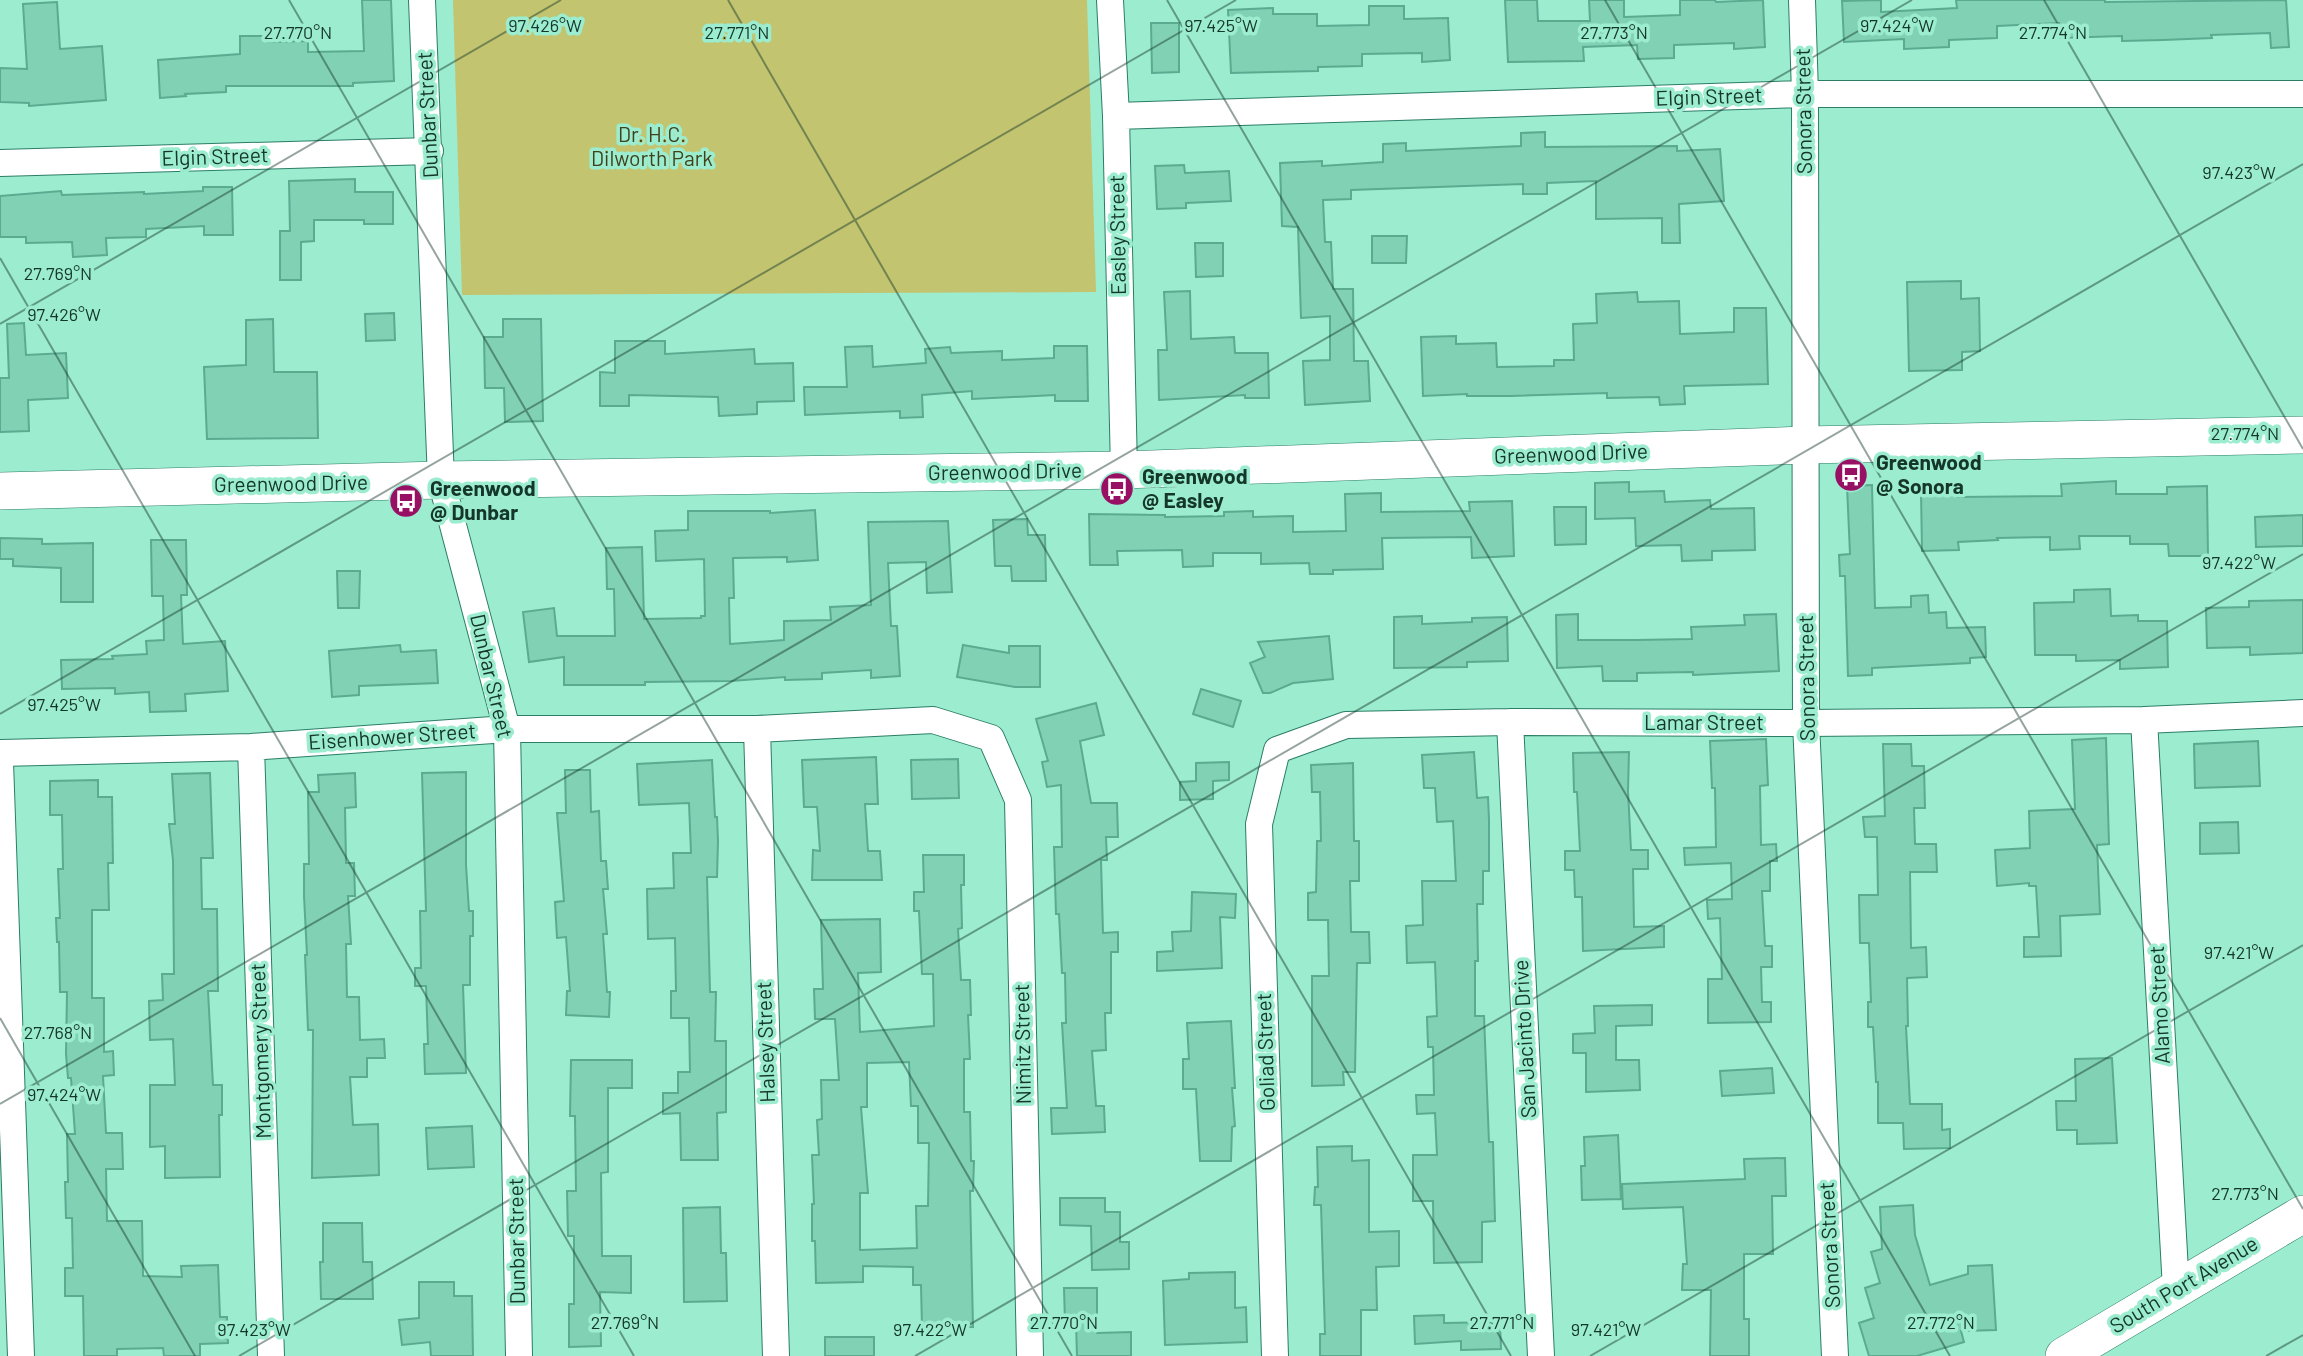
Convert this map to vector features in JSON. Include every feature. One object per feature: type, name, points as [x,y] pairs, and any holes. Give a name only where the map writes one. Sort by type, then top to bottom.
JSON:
[{"type":"main road","name":"Greenwood Drive","points":[[0,491],[441,480],[1124,470],[1805,445],[2303,435]]},
{"type":"main road","name":"South Port Avenue","points":[[2064,1356],[2303,1214]]},
{"type":"street","name":"Dunbar Street","points":[[422,0],[441,480],[507,729],[519,1356]]},
{"type":"street","name":"Easley Street","points":[[1110,0],[1116,116],[1124,470]]},
{"type":"street","name":"Sonora Street","points":[[1802,0],[1805,94],[1806,723],[1835,1356]]},
{"type":"street","name":"Elgin Street","points":[[1116,116],[1805,94],[2303,93]]},
{"type":"street","name":"Elgin Street","points":[[0,163],[430,151]]},
{"type":"street","name":"Lamar Street","points":[[1277,750],[1346,725],[2144,720],[2303,713]]},
{"type":"street","name":"Eisenhower Street","points":[[0,753],[251,747],[507,729],[757,729],[933,720],[991,738]]},
{"type":"street","name":"Alamo Street","points":[[2144,720],[2176,1289]]},
{"type":"street","name":"San Jacinto Drive","points":[[1510,722],[1541,1356]]},
{"type":"street","name":"Halsey Street","points":[[757,729],[776,1356]]},
{"type":"street","name":"Nimitz Street","points":[[991,738],[1018,800],[1030,1356]]},
{"type":"street","name":"Montgomery Street","points":[[251,747],[271,1356]]},
{"type":"street","name":"Goliad Street","points":[[1275,1356],[1259,824],[1277,750]]},
{"type":"street","points":[[0,762],[21,1356]]},
{"type":"green space","name":"Dr. H.C. Dilworth Park","points":[[453,0],[1087,0],[1096,292],[462,295]]},
{"type":"building","points":[[362,0],[391,0],[394,81],[353,83],[353,86],[226,86],[226,92],[160,98],[158,60],[240,54],[240,36],[268,36],[268,42],[308,41],[308,52],[364,51]]},
{"type":"building","points":[[1505,0],[1537,0],[1538,21],[1590,21],[1589,0],[1624,0],[1624,17],[1680,15],[1680,0],[1763,0],[1765,47],[1734,49],[1734,43],[1674,45],[1674,58],[1638,59],[1637,45],[1583,47],[1584,61],[1508,62]]},
{"type":"building","points":[[1881,0],[1881,12],[1957,8],[1956,0],[2286,0],[2289,47],[2271,48],[2270,33],[2122,41],[2122,36],[2060,38],[2059,23],[1997,26],[1997,38],[1949,40],[1949,47],[1904,49],[1904,39],[1844,42],[1842,1]]},
{"type":"building","points":[[57,2],[60,49],[102,46],[106,100],[29,106],[29,103],[0,102],[0,68],[27,69],[23,4]]},
{"type":"building","points":[[1369,6],[1404,6],[1404,19],[1448,18],[1450,60],[1422,62],[1422,53],[1362,54],[1362,66],[1318,67],[1318,71],[1231,73],[1228,10],[1273,8],[1273,14],[1317,14],[1317,26],[1369,25]]},
{"type":"building","points":[[1151,23],[1179,23],[1179,72],[1152,73]]},
{"type":"building","points":[[1545,132],[1545,147],[1677,146],[1677,151],[1720,149],[1724,201],[1679,204],[1680,243],[1662,243],[1662,218],[1596,219],[1596,181],[1547,183],[1547,194],[1523,194],[1523,184],[1351,190],[1351,199],[1323,200],[1325,242],[1331,242],[1333,289],[1353,289],[1354,361],[1368,361],[1370,401],[1305,405],[1303,361],[1330,360],[1330,316],[1301,318],[1298,227],[1282,226],[1280,163],[1322,161],[1322,166],[1383,162],[1383,144],[1406,143],[1406,151],[1521,146],[1521,133]]},
{"type":"building","points":[[1184,165],[1185,173],[1229,171],[1231,201],[1186,203],[1186,208],[1157,209],[1155,166]]},
{"type":"building","points":[[355,179],[355,192],[393,192],[393,224],[364,224],[364,220],[314,220],[314,241],[301,242],[301,280],[280,280],[280,231],[290,231],[289,181]]},
{"type":"building","points":[[203,187],[232,187],[233,235],[204,235],[204,226],[146,229],[146,237],[106,238],[107,255],[73,257],[72,242],[26,243],[26,237],[0,237],[0,196],[61,191],[62,195],[144,194],[203,191]]},
{"type":"building","points":[[1372,236],[1407,236],[1406,263],[1372,263]]},
{"type":"building","points":[[1195,243],[1223,243],[1223,276],[1196,277]]},
{"type":"building","points":[[1961,281],[1961,299],[1979,298],[1980,351],[1962,352],[1962,370],[1909,371],[1907,282]]},
{"type":"building","points":[[1190,291],[1191,339],[1234,337],[1235,353],[1268,353],[1269,398],[1245,398],[1245,395],[1159,400],[1158,350],[1167,350],[1164,292]]},
{"type":"building","points":[[1637,292],[1638,302],[1679,301],[1680,334],[1734,332],[1734,308],[1766,308],[1768,384],[1684,386],[1685,404],[1660,405],[1659,397],[1607,398],[1607,393],[1423,396],[1421,337],[1456,336],[1456,344],[1496,343],[1497,367],[1554,366],[1554,360],[1574,360],[1573,324],[1597,323],[1596,294]]},
{"type":"building","points":[[394,313],[395,340],[366,341],[365,314]]},
{"type":"building","points":[[273,319],[274,372],[317,372],[318,438],[207,439],[204,367],[246,365],[246,320]]},
{"type":"building","points":[[503,319],[541,319],[543,421],[505,422],[504,388],[485,388],[484,337],[503,337]]},
{"type":"building","points":[[24,323],[26,355],[66,353],[68,398],[28,400],[29,431],[0,432],[0,378],[9,378],[7,324]]},
{"type":"building","points":[[615,341],[665,341],[665,354],[754,349],[755,364],[793,363],[794,401],[757,402],[757,414],[719,416],[718,397],[629,395],[629,406],[600,406],[600,372],[615,373]]},
{"type":"building","points":[[872,346],[873,367],[926,363],[925,349],[950,347],[951,353],[1002,351],[1002,360],[1054,358],[1054,346],[1087,346],[1088,401],[1055,401],[1055,395],[972,399],[972,391],[922,395],[923,417],[900,418],[900,411],[805,415],[804,387],[847,387],[845,347]]},
{"type":"building","points":[[2116,481],[2116,494],[2167,494],[2167,487],[2207,486],[2208,556],[2169,556],[2168,544],[2130,544],[2130,536],[2079,536],[2080,549],[2050,550],[2050,537],[1958,542],[1959,550],[1922,551],[1921,491],[1957,490],[1957,497],[2062,496],[2061,484]]},
{"type":"building","points":[[1629,482],[1629,492],[1664,491],[1665,502],[1710,500],[1711,509],[1754,508],[1755,550],[1712,551],[1712,560],[1682,561],[1681,545],[1636,546],[1635,518],[1595,519],[1595,483]]},
{"type":"building","points":[[1872,485],[1875,608],[1911,607],[1911,596],[1928,595],[1929,613],[1946,612],[1947,628],[1985,627],[1986,657],[1970,658],[1970,663],[1872,668],[1872,675],[1848,676],[1845,576],[1840,576],[1839,555],[1850,554],[1847,486]]},
{"type":"building","points":[[1381,493],[1381,512],[1470,511],[1469,502],[1512,501],[1514,556],[1472,558],[1471,537],[1382,538],[1383,569],[1333,570],[1333,574],[1310,574],[1309,563],[1261,564],[1261,553],[1213,553],[1213,566],[1183,567],[1182,550],[1117,551],[1118,565],[1090,565],[1089,514],[1224,516],[1224,512],[1253,511],[1253,517],[1293,516],[1293,532],[1346,531],[1345,494]]},
{"type":"building","points":[[1554,507],[1586,507],[1586,544],[1555,545]]},
{"type":"building","points":[[815,510],[818,560],[787,562],[787,557],[733,558],[734,598],[729,598],[730,644],[784,640],[784,621],[831,620],[830,607],[871,605],[868,522],[948,521],[952,592],[927,593],[926,562],[888,563],[891,626],[897,626],[900,676],[871,678],[871,670],[822,673],[822,679],[785,680],[785,677],[645,682],[645,685],[564,685],[564,657],[529,662],[523,612],[554,608],[557,636],[615,636],[614,589],[607,589],[606,548],[642,547],[644,619],[701,618],[705,616],[704,559],[656,561],[655,531],[688,530],[688,511],[770,513]]},
{"type":"building","points":[[2303,515],[2303,546],[2256,547],[2255,517]]},
{"type":"building","points":[[1027,519],[1028,535],[1045,535],[1046,581],[1012,581],[1011,566],[995,566],[993,520]]},
{"type":"building","points":[[0,538],[42,539],[42,544],[93,543],[93,602],[61,602],[61,568],[13,566],[13,559],[0,559]]},
{"type":"building","points":[[151,540],[186,540],[187,595],[181,595],[183,644],[225,641],[228,691],[185,694],[186,711],[150,712],[149,692],[115,694],[115,688],[62,689],[61,660],[113,659],[112,656],[147,654],[146,641],[164,640],[163,596],[152,596]]},
{"type":"building","points":[[337,571],[360,571],[359,608],[338,608]]},
{"type":"building","points":[[2110,589],[2111,616],[2138,615],[2138,621],[2167,621],[2168,667],[2120,669],[2120,660],[2076,661],[2076,655],[2035,655],[2034,603],[2074,602],[2074,590]]},
{"type":"building","points":[[2303,600],[2303,653],[2250,655],[2250,647],[2207,648],[2206,608],[2249,607],[2249,601]]},
{"type":"building","points":[[1578,614],[1578,640],[1692,639],[1691,627],[1745,625],[1744,615],[1776,614],[1779,671],[1693,675],[1693,672],[1637,673],[1637,681],[1603,681],[1602,666],[1557,668],[1556,615]]},
{"type":"building","points":[[1422,616],[1422,624],[1472,622],[1472,618],[1507,617],[1508,661],[1467,662],[1467,667],[1394,668],[1394,617]]},
{"type":"building","points":[[1329,636],[1333,679],[1293,683],[1270,693],[1263,693],[1250,663],[1265,657],[1258,642]]},
{"type":"building","points":[[400,645],[401,652],[436,650],[438,683],[359,686],[359,695],[332,697],[329,651]]},
{"type":"building","points":[[963,645],[1009,653],[1009,646],[1040,646],[1040,687],[1015,687],[957,677]]},
{"type":"building","points":[[1201,689],[1241,701],[1233,727],[1193,714]]},
{"type":"building","points":[[1096,703],[1104,735],[1080,741],[1091,803],[1117,803],[1118,837],[1106,837],[1107,860],[1101,860],[1103,933],[1118,932],[1118,952],[1111,952],[1111,1013],[1105,1013],[1106,1050],[1092,1051],[1096,1106],[1104,1106],[1105,1132],[1052,1134],[1051,1108],[1067,1108],[1062,1023],[1066,1023],[1065,973],[1062,973],[1059,914],[1056,914],[1054,847],[1062,847],[1061,785],[1047,787],[1042,762],[1048,761],[1036,719]]},
{"type":"building","points":[[2106,738],[2109,844],[2097,845],[2100,914],[2060,916],[2061,956],[2024,957],[2024,937],[2039,937],[2036,886],[2029,886],[2029,883],[1997,886],[1995,850],[2030,848],[2029,811],[2075,809],[2072,740]]},
{"type":"building","points":[[1766,739],[1768,785],[1760,786],[1761,845],[1776,844],[1777,861],[1770,861],[1770,891],[1762,891],[1765,946],[1772,946],[1772,967],[1761,967],[1762,1002],[1771,1002],[1771,1022],[1708,1023],[1708,979],[1722,979],[1720,918],[1708,919],[1707,900],[1732,899],[1731,863],[1685,865],[1684,848],[1716,847],[1715,788],[1712,788],[1710,741]]},
{"type":"building","points":[[2258,741],[2260,786],[2195,788],[2194,744]]},
{"type":"building","points":[[1883,744],[1911,744],[1912,766],[1924,766],[1925,808],[1914,808],[1915,844],[1936,844],[1937,872],[1910,872],[1911,948],[1926,947],[1927,977],[1907,978],[1906,1026],[1910,1104],[1942,1104],[1942,1130],[1950,1129],[1950,1148],[1904,1149],[1903,1123],[1878,1123],[1878,1082],[1873,1027],[1868,1027],[1868,1002],[1871,1002],[1869,943],[1860,943],[1859,895],[1878,895],[1877,837],[1865,837],[1863,817],[1885,816]]},
{"type":"building","points":[[1474,752],[1477,798],[1488,797],[1489,871],[1483,871],[1483,904],[1477,904],[1475,1016],[1484,1016],[1489,1142],[1493,1142],[1495,1221],[1482,1222],[1482,1262],[1434,1263],[1433,1201],[1413,1201],[1413,1155],[1437,1155],[1435,1113],[1417,1114],[1416,1095],[1434,1095],[1433,1047],[1428,1047],[1427,1017],[1437,1016],[1435,962],[1407,963],[1406,926],[1423,925],[1422,881],[1456,881],[1453,821],[1437,822],[1435,788],[1424,788],[1422,755]]},
{"type":"building","points":[[1629,752],[1631,850],[1648,850],[1648,869],[1633,869],[1634,927],[1664,926],[1664,947],[1583,951],[1582,897],[1575,897],[1574,870],[1565,870],[1565,851],[1580,851],[1573,753]]},
{"type":"building","points":[[876,757],[878,804],[865,804],[868,851],[880,851],[882,880],[812,880],[813,850],[820,851],[817,807],[804,807],[802,760]]},
{"type":"building","points":[[958,759],[959,798],[912,799],[911,760]]},
{"type":"building","points":[[712,760],[718,841],[717,877],[707,877],[710,992],[716,992],[715,1041],[726,1041],[726,1112],[717,1113],[718,1160],[681,1160],[680,1113],[663,1114],[663,1093],[678,1093],[678,1072],[690,1072],[689,1018],[671,1018],[671,991],[676,991],[675,938],[648,939],[647,889],[674,888],[673,853],[691,853],[689,803],[639,805],[637,764]]},
{"type":"building","points":[[1229,762],[1229,780],[1213,781],[1213,799],[1180,800],[1180,782],[1196,781],[1196,763]]},
{"type":"building","points":[[1353,763],[1354,841],[1359,841],[1359,881],[1350,881],[1351,932],[1369,932],[1370,963],[1357,963],[1355,1072],[1343,1072],[1344,1085],[1312,1086],[1312,976],[1329,976],[1328,920],[1308,920],[1308,893],[1316,892],[1317,841],[1321,841],[1320,792],[1312,792],[1311,765]]},
{"type":"building","points":[[565,770],[590,770],[591,812],[599,811],[601,861],[606,861],[608,889],[603,889],[607,934],[603,934],[607,992],[610,992],[609,1017],[566,1015],[567,991],[570,991],[566,937],[557,938],[555,902],[564,901],[557,813],[566,813]]},
{"type":"building","points":[[466,772],[466,865],[469,911],[473,911],[473,936],[470,936],[470,985],[463,985],[466,1073],[425,1074],[424,1044],[428,1044],[426,986],[415,986],[415,968],[421,968],[420,911],[426,911],[422,773]]},
{"type":"building","points":[[210,773],[213,858],[201,858],[202,909],[217,909],[218,991],[208,991],[213,1085],[222,1085],[222,1115],[219,1115],[220,1177],[165,1178],[165,1146],[150,1147],[150,1085],[175,1085],[173,1039],[150,1040],[149,1001],[163,1000],[162,974],[174,974],[173,860],[169,824],[175,824],[172,774]]},
{"type":"building","points":[[355,773],[356,807],[345,808],[346,863],[354,863],[355,896],[348,896],[351,944],[346,944],[347,997],[359,997],[360,1040],[384,1039],[385,1058],[367,1058],[367,1077],[350,1077],[353,1125],[378,1124],[379,1175],[312,1178],[313,1030],[308,1030],[304,896],[304,864],[309,864],[308,792],[319,792],[318,775]]},
{"type":"building","points":[[98,780],[98,797],[112,797],[113,863],[108,863],[109,910],[92,910],[92,998],[104,998],[104,1052],[113,1051],[114,1075],[103,1076],[106,1133],[122,1133],[123,1169],[106,1169],[107,1221],[142,1221],[143,1276],[182,1277],[181,1266],[218,1265],[220,1317],[227,1317],[228,1343],[200,1344],[200,1356],[164,1356],[163,1348],[117,1349],[117,1356],[84,1356],[83,1296],[65,1296],[65,1268],[73,1268],[72,1218],[66,1218],[67,1134],[75,1134],[71,1078],[68,1078],[66,1054],[67,992],[60,992],[56,918],[60,918],[58,869],[63,869],[62,815],[50,815],[50,781]]},
{"type":"building","points":[[2238,822],[2239,853],[2200,854],[2200,823]]},
{"type":"building","points":[[923,855],[964,855],[964,885],[961,885],[962,928],[958,929],[961,980],[970,980],[970,1059],[964,1059],[964,1112],[970,1112],[971,1161],[974,1161],[973,1191],[970,1191],[973,1327],[922,1328],[921,1285],[913,1285],[913,1267],[863,1266],[863,1282],[816,1283],[815,1241],[812,1241],[812,1155],[819,1155],[817,1120],[822,1119],[821,1080],[839,1080],[835,1019],[815,1019],[814,989],[823,989],[821,920],[880,919],[881,972],[858,973],[860,1032],[934,1026],[933,974],[922,974],[919,911],[914,911],[914,892],[924,892]],"holes":[[[909,1062],[911,1106],[918,1106],[918,1143],[929,1143],[928,1206],[916,1206],[917,1248],[860,1250],[860,1193],[868,1193],[861,1107],[867,1107],[867,1063]]]},
{"type":"building","points":[[1192,892],[1236,894],[1235,918],[1220,917],[1222,968],[1157,971],[1157,952],[1173,951],[1172,932],[1191,931]]},
{"type":"building","points":[[1652,1005],[1652,1025],[1616,1026],[1616,1060],[1639,1060],[1640,1090],[1586,1092],[1586,1053],[1573,1053],[1573,1034],[1595,1033],[1594,1006]]},
{"type":"building","points":[[1231,1021],[1235,1126],[1232,1127],[1231,1161],[1200,1161],[1196,1089],[1183,1089],[1183,1059],[1189,1059],[1187,1023]]},
{"type":"building","points":[[2112,1058],[2117,1143],[2077,1144],[2077,1130],[2057,1130],[2056,1101],[2076,1101],[2075,1059]]},
{"type":"building","points":[[571,1060],[632,1060],[632,1088],[608,1088],[608,1172],[601,1173],[602,1256],[631,1256],[631,1293],[600,1292],[601,1346],[569,1347],[569,1304],[574,1304],[574,1236],[568,1236],[567,1191],[576,1191],[575,1116],[570,1116]]},
{"type":"building","points":[[1772,1068],[1774,1093],[1722,1096],[1720,1071]]},
{"type":"building","points":[[472,1126],[474,1167],[428,1169],[426,1128]]},
{"type":"building","points":[[1618,1135],[1621,1199],[1582,1200],[1584,1137]]},
{"type":"building","points":[[1352,1146],[1352,1161],[1369,1160],[1369,1232],[1399,1231],[1399,1266],[1376,1267],[1377,1310],[1361,1310],[1361,1356],[1320,1356],[1320,1334],[1325,1334],[1321,1205],[1314,1205],[1315,1187],[1318,1187],[1317,1147]]},
{"type":"building","points":[[1785,1158],[1786,1196],[1772,1196],[1773,1254],[1744,1254],[1744,1319],[1749,1319],[1749,1356],[1710,1356],[1711,1290],[1682,1290],[1683,1264],[1687,1264],[1683,1207],[1623,1209],[1622,1184],[1745,1179],[1744,1159]]},
{"type":"building","points":[[1060,1198],[1105,1198],[1105,1212],[1120,1212],[1120,1242],[1129,1242],[1129,1269],[1092,1270],[1091,1226],[1060,1225]]},
{"type":"building","points":[[1913,1205],[1915,1235],[1930,1285],[1968,1274],[1968,1266],[1992,1265],[1996,1330],[1961,1331],[1964,1342],[1917,1356],[1869,1356],[1859,1323],[1874,1318],[1865,1288],[1880,1283],[1871,1252],[1882,1249],[1880,1207]]},
{"type":"building","points":[[720,1207],[721,1253],[726,1253],[727,1301],[684,1302],[683,1208]]},
{"type":"building","points":[[323,1223],[362,1223],[363,1262],[372,1262],[373,1299],[321,1299]]},
{"type":"building","points":[[1235,1272],[1235,1308],[1246,1307],[1247,1342],[1165,1345],[1163,1281],[1189,1279],[1189,1273]]},
{"type":"building","points":[[419,1282],[454,1282],[454,1296],[472,1296],[473,1356],[431,1356],[430,1342],[402,1345],[399,1320],[419,1318]]},
{"type":"building","points":[[1064,1288],[1097,1288],[1097,1333],[1131,1332],[1131,1356],[1077,1356],[1076,1323],[1065,1323]]},
{"type":"building","points":[[1444,1315],[1444,1323],[1500,1322],[1501,1349],[1461,1350],[1461,1341],[1415,1344],[1414,1316]]},
{"type":"building","points":[[825,1337],[874,1337],[874,1356],[825,1356]]},
{"type":"place","name":"Greenwood @ Sonora","points":[[1851,475]]},
{"type":"place","name":"Greenwood @ Easley","points":[[1117,489]]},
{"type":"place","name":"Greenwood @ Dunbar","points":[[406,501]]}]
